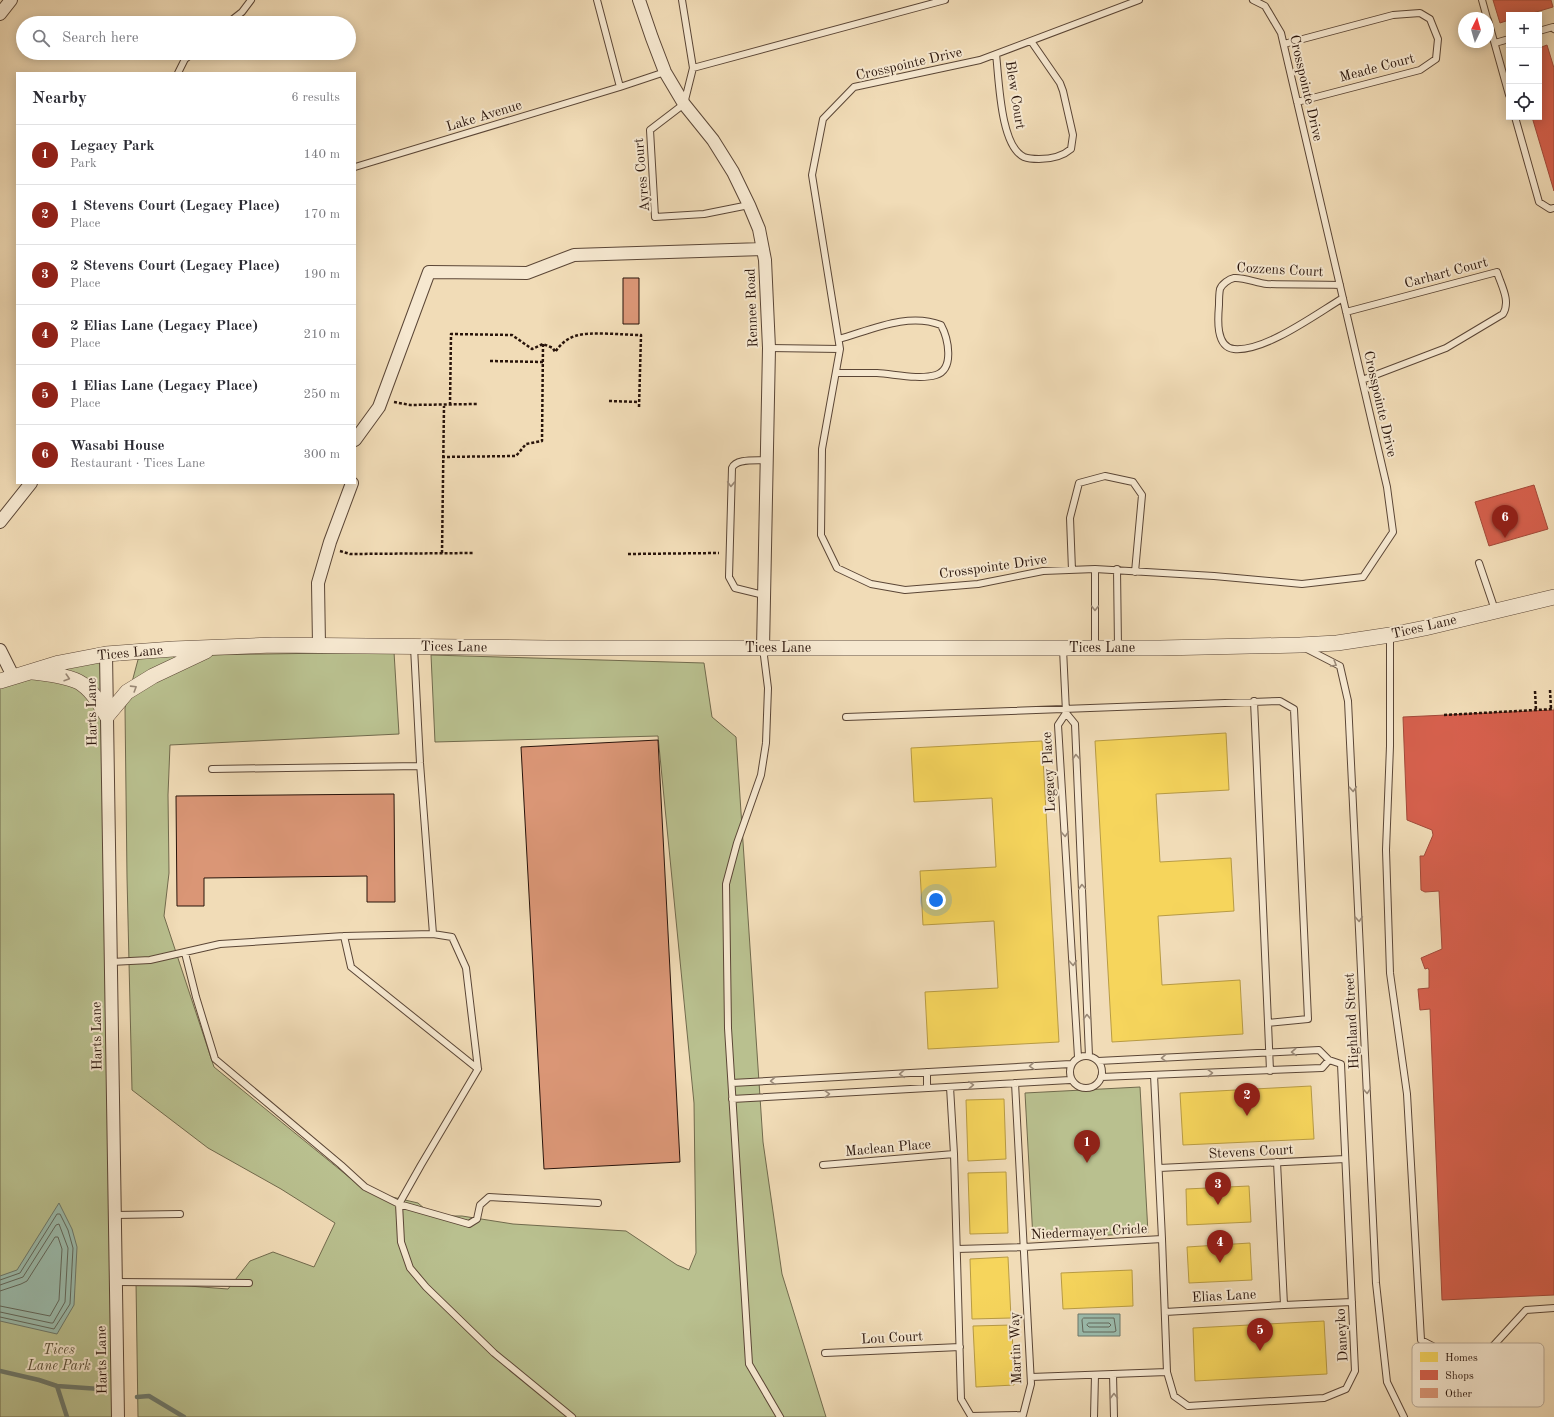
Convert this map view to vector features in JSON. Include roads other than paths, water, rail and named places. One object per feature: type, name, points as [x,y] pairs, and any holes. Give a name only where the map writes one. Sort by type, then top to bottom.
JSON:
[{"type":"street","points":[[0,14],[11,0]]},
{"type":"street","name":"Rennee Road","points":[[639,0],[665,72],[684,104],[713,140],[733,172],[759,229],[766,260],[768,348],[763,648]]},
{"type":"street","points":[[356,439],[379,407],[429,272],[527,273],[574,255],[763,249]]},
{"type":"street","points":[[0,522],[30,484]]},
{"type":"street","points":[[319,645],[318,583],[330,542],[352,484]]},
{"type":"street","name":"Tices Lane","points":[[6,678],[59,663],[106,654],[273,645],[414,647],[1095,648],[1300,645],[1337,643],[1390,635],[1554,597]]},
{"type":"street","points":[[29,671],[63,677],[81,683],[95,697],[107,716],[127,692],[153,676],[212,648]]},
{"type":"street","points":[[0,650],[6,678]]},
{"type":"street","name":"Harts Lane","points":[[106,654],[118,1417]]},
{"type":"lane","points":[[237,16],[251,0]]},
{"type":"lane","points":[[597,0],[620,87]]},
{"type":"lane","points":[[682,0],[693,68],[684,104]]},
{"type":"lane","points":[[693,68],[945,0]]},
{"type":"lane","name":"Crosspointe Drive","points":[[1139,0],[980,60],[854,87],[823,119],[812,176],[840,349],[822,449],[821,535],[837,568],[871,584],[905,590],[978,584],[1043,571],[1095,569],[1117,569],[1135,572],[1214,576],[1302,584],[1363,577],[1392,532],[1387,487],[1281,33],[1265,6],[1253,0]]},
{"type":"lane","points":[[1482,0],[1486,12]]},
{"type":"lane","name":"Meade Court","points":[[1284,44],[1392,15],[1420,13],[1430,18],[1438,39],[1436,59],[1420,70],[1297,102]]},
{"type":"lane","points":[[1542,30],[1554,27],[1554,29]]},
{"type":"lane","points":[[1506,40],[1494,43],[1506,85]]},
{"type":"lane","name":"Blew Court","points":[[996,54],[1004,121],[1007,133],[1018,152],[1024,157],[1030,159],[1045,159],[1067,152],[1071,149],[1073,135],[1063,91],[1060,83],[1031,41]]},
{"type":"lane","points":[[179,72],[185,60]]},
{"type":"lane","name":"Lake Avenue","points":[[356,167],[665,72]]},
{"type":"lane","name":"Ayres Court","points":[[684,104],[650,130],[655,217],[704,214],[749,205]]},
{"type":"lane","points":[[1516,120],[1539,202],[1550,209],[1554,208]]},
{"type":"lane","name":"Carhart Court","points":[[1346,312],[1497,272],[1507,302],[1506,309],[1503,314],[1446,348],[1362,380]]},
{"type":"lane","name":"Cozzens Court","points":[[1340,285],[1265,284],[1234,278],[1228,280],[1220,290],[1217,324],[1218,331],[1223,342],[1228,347],[1232,349],[1247,349],[1280,336],[1343,298]]},
{"type":"lane","points":[[836,373],[876,373],[914,377],[935,375],[940,373],[948,360],[946,333],[941,325],[934,322],[916,320],[890,324],[839,339]]},
{"type":"lane","points":[[768,348],[840,349]]},
{"type":"lane","points":[[764,595],[745,592],[735,588],[729,577],[733,466],[739,462],[766,460]]},
{"type":"lane","points":[[1072,570],[1070,518],[1079,483],[1106,476],[1134,482],[1142,495],[1135,572]]},
{"type":"lane","points":[[1479,563],[1495,610]]},
{"type":"lane","points":[[1095,569],[1095,648]]},
{"type":"lane","points":[[1117,569],[1118,647]]},
{"type":"lane","points":[[1390,635],[1390,746],[1386,850],[1390,974],[1407,1094],[1421,1340],[1427,1343]]},
{"type":"lane","name":"Highland Street","points":[[1300,645],[1340,666],[1348,701],[1376,1282],[1387,1382],[1404,1417]]},
{"type":"lane","points":[[414,647],[420,766],[433,934]]},
{"type":"lane","points":[[763,648],[768,688],[766,743],[761,775],[737,843],[726,884],[728,1028],[749,1364],[780,1417]]},
{"type":"lane","points":[[1063,648],[1066,711]]},
{"type":"lane","points":[[846,717],[1066,711],[1280,700],[1294,709],[1308,1019],[1268,1023]]},
{"type":"lane","points":[[1254,702],[1270,1071]]},
{"type":"lane","name":"Legacy Place","points":[[1078,1057],[1058,725],[1066,711],[1075,724],[1089,1056]]},
{"type":"lane","points":[[212,770],[420,766]]},
{"type":"lane","points":[[111,962],[150,960],[220,944],[344,936],[433,934],[452,937],[466,968],[478,1069],[399,1204],[401,1242],[410,1268],[426,1287],[494,1352],[572,1417]]},
{"type":"lane","points":[[344,936],[351,966],[478,1069]]},
{"type":"lane","points":[[185,953],[214,1059],[341,1165],[364,1187],[399,1204],[469,1224],[477,1219],[480,1205],[489,1198],[598,1202]]},
{"type":"lane","points":[[1070,1080],[1069,1073],[1071,1064],[1078,1057],[1089,1056],[1098,1061],[1319,1050],[1329,1060],[1322,1068],[1101,1078]]},
{"type":"lane","name":"Daneyko","points":[[1167,1372],[1174,1396],[1188,1406],[1324,1398],[1346,1389],[1355,1371],[1341,1064],[1329,1060]]},
{"type":"lane","points":[[732,1099],[1070,1080],[1078,1086],[1089,1088],[1101,1078],[1102,1072],[1098,1061]]},
{"type":"lane","points":[[732,1083],[1071,1064]]},
{"type":"lane","points":[[927,1072],[927,1088]]},
{"type":"lane","points":[[1154,1075],[1162,1239]]},
{"type":"lane","name":"Martin Way","points":[[950,1087],[954,1154],[962,1399],[971,1416],[1023,1416],[1031,1384],[1031,1377],[1015,1083]]},
{"type":"lane","name":"Maclean Place","points":[[823,1165],[954,1154]]},
{"type":"lane","name":"Stevens Court","points":[[1158,1168],[1345,1160]]},
{"type":"lane","points":[[1277,1162],[1284,1305]]},
{"type":"lane","points":[[115,1215],[180,1214]]},
{"type":"lane","name":"Niedermayer Cricle","points":[[957,1249],[1024,1247],[1162,1239],[1167,1372]]},
{"type":"lane","points":[[116,1282],[249,1283]]},
{"type":"lane","name":"Elias Lane","points":[[1165,1312],[1352,1302]]},
{"type":"lane","points":[[1496,1343],[1526,1310],[1554,1308]]},
{"type":"lane","name":"Lou Court","points":[[825,1353],[960,1346]]},
{"type":"lane","points":[[1031,1377],[1167,1372]]},
{"type":"lane","points":[[1113,1374],[1114,1417]]},
{"type":"lane","points":[[1094,1417],[1095,1375]]},
{"type":"water","points":[[59,1203],[72,1229],[77,1247],[74,1305],[57,1334],[0,1321],[0,1276],[17,1270]]},
{"type":"water","points":[[1078,1314],[1120,1314],[1120,1336],[1078,1336]]},
{"type":"waterway","points":[[0,1371],[39,1380],[57,1386],[100,1389]]},
{"type":"waterway","points":[[57,1386],[67,1417]]},
{"type":"waterway","points":[[137,1397],[149,1396],[184,1417]]},
{"type":"place","name":"Wasabi House","points":[[1505,538]]},
{"type":"place","name":"1 Stevens Court (Legacy Place)","points":[[1247,1116]]},
{"type":"place","name":"Legacy Park","points":[[1087,1163]]},
{"type":"place","name":"2 Stevens Court (Legacy Place)","points":[[1218,1205]]},
{"type":"place","name":"2 Elias Lane (Legacy Place)","points":[[1220,1263]]},
{"type":"place","name":"1 Elias Lane (Legacy Place)","points":[[1260,1351]]},
{"type":"park label","name":"Tices Lane Park","points":[[59,1358]]}]
